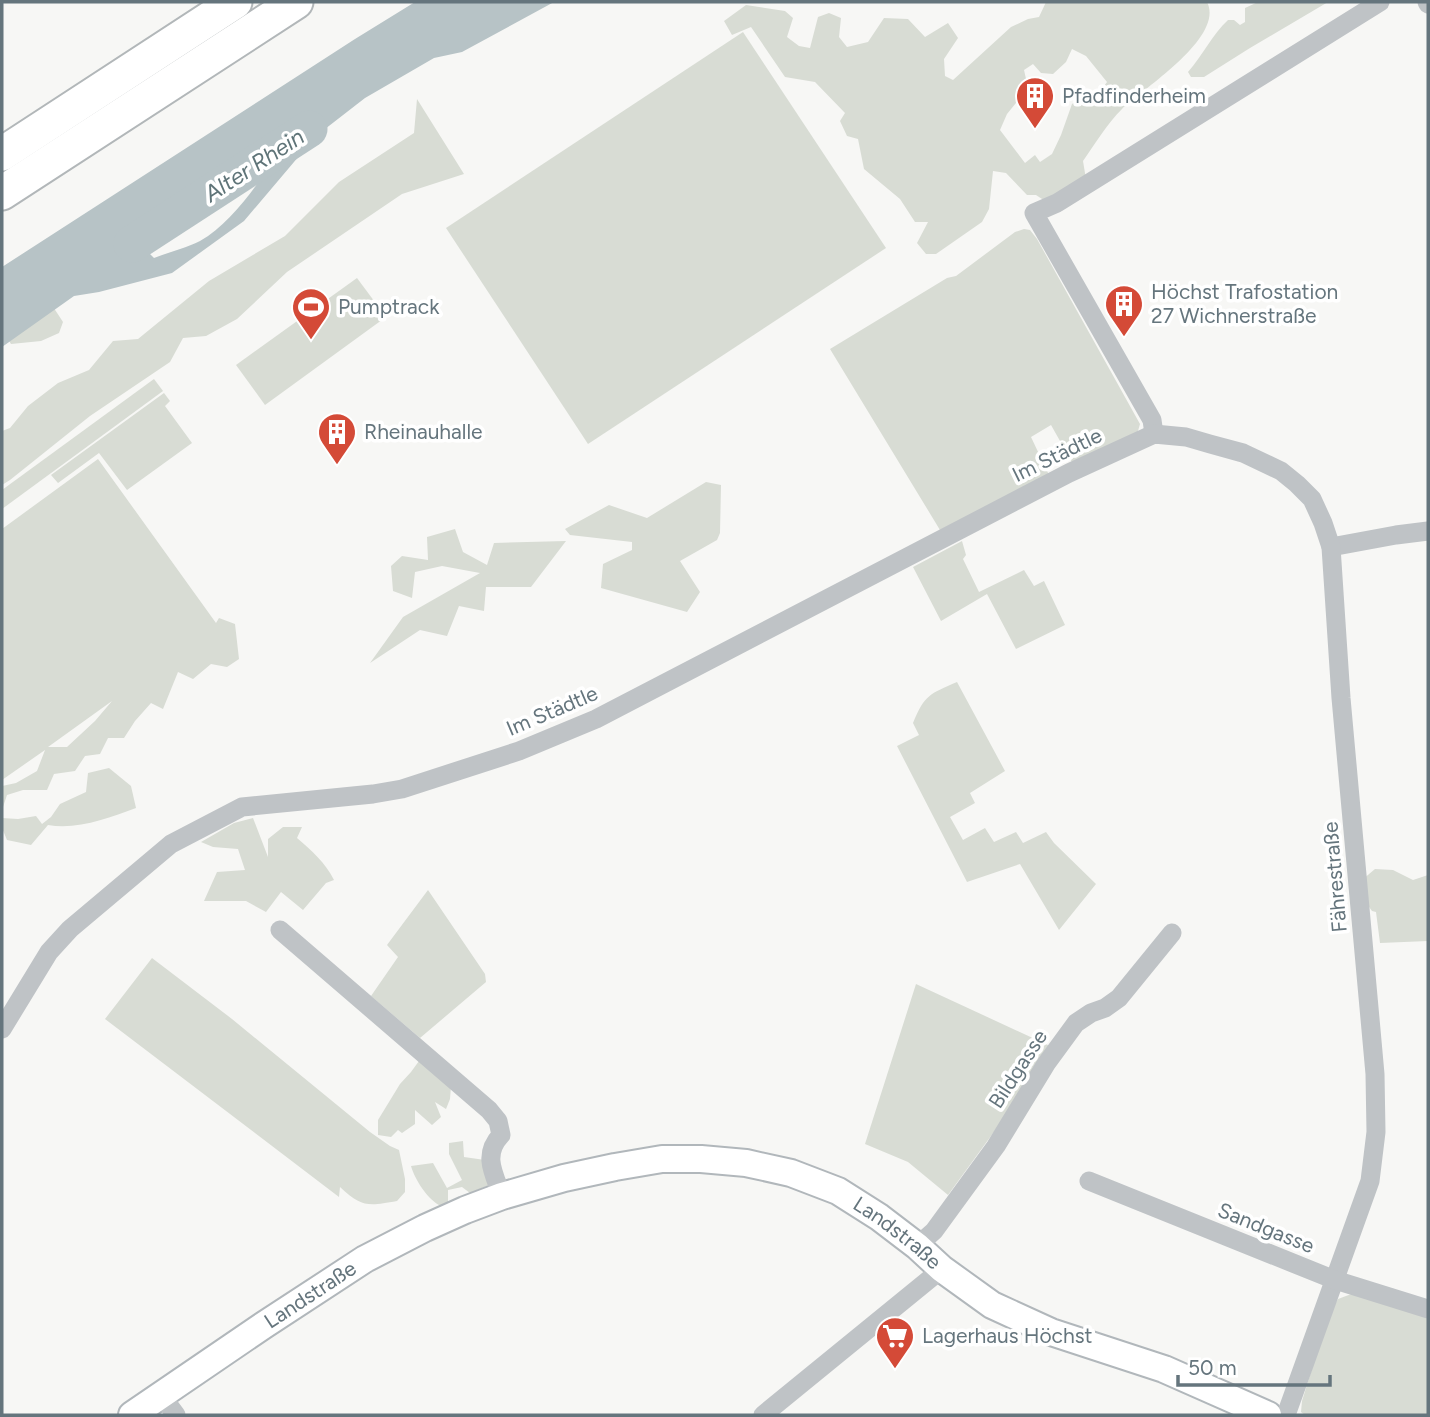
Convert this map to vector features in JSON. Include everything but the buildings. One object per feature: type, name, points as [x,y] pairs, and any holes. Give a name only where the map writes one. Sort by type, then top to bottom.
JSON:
[{"type":"highway","points":[[2,154],[235,2]]},
{"type":"highway","points":[[2,193],[296,2]]},
{"type":"main road","name":"Landstraße","points":[[132,1415],[169,1405],[365,1259],[425,1227],[502,1196],[564,1178],[663,1159],[746,1163],[791,1173],[838,1191],[879,1217],[942,1269],[992,1305],[1051,1332],[1164,1369],[1268,1415]]},
{"type":"street","points":[[1154,434],[1153,421],[1034,213],[1057,203],[1380,2]]},
{"type":"street","name":"Fährestraße","points":[[1154,434],[1186,437],[1243,453],[1281,471],[1312,499],[1331,547],[1341,698],[1375,1074],[1376,1125],[1370,1181],[1286,1415]]},
{"type":"street","name":"Im Städtle","points":[[2,1030],[50,952],[70,929],[171,844],[242,807],[402,789],[519,751],[596,719],[1069,473],[1154,434]]},
{"type":"street","points":[[1331,547],[1428,531]]},
{"type":"street","points":[[280,930],[489,1110],[498,1121],[501,1135],[494,1143],[490,1155],[502,1196]]},
{"type":"street","name":"Bildgasse","points":[[917,1246],[934,1231],[996,1146],[1046,1065],[1076,1023],[1119,998],[1172,933]]},
{"type":"street","name":"Sandgasse","points":[[1089,1181],[1335,1280],[1428,1309]]},
{"type":"street","points":[[763,1415],[942,1269]]},
{"type":"shaded area","points":[[1046,2],[1207,2],[1209,16],[1204,31],[1194,46],[1122,109],[1106,128],[1083,161],[1086,179],[1048,203],[1036,195],[1027,195],[1006,173],[993,171],[989,209],[982,222],[936,254],[926,254],[917,243],[928,222],[915,222],[900,199],[864,169],[858,139],[847,136],[840,121],[845,113],[815,82],[785,77],[751,27],[732,35],[724,21],[746,5],[785,11],[793,18],[787,37],[799,46],[810,48],[818,17],[829,13],[841,18],[839,37],[847,47],[868,42],[884,18],[908,19],[925,37],[948,23],[958,38],[944,59],[945,76],[953,80],[1011,27],[1039,17]],"holes":[[[1072,49],[1086,56],[1107,82],[1099,93],[1087,94],[1072,104],[1052,154],[1040,162],[1035,155],[1025,163],[1000,130],[1007,114],[1028,88],[1024,70],[1033,64],[1041,73],[1053,74],[1066,62]]]},
{"type":"shaded area","points":[[1258,2],[1328,2],[1204,77],[1191,77],[1188,72],[1222,26],[1228,20],[1234,20],[1240,25],[1245,22],[1245,8]]},
{"type":"shaded area","points":[[743,32],[886,248],[588,444],[446,228]]},
{"type":"shaded area","points":[[417,99],[464,174],[402,194],[287,272],[237,319],[206,336],[183,338],[170,362],[90,416],[2,485],[2,431],[10,428],[28,406],[58,383],[89,370],[113,341],[138,339],[209,281],[285,236],[339,182],[414,133]]},
{"type":"shaded area","points":[[1030,230],[1037,239],[1140,424],[1138,431],[1132,436],[1073,464],[1051,425],[1031,437],[1049,475],[940,530],[830,349],[947,278],[956,276],[1015,232]]},
{"type":"shaded area","name":"Pumptrack","points":[[357,278],[386,317],[265,405],[236,365]]},
{"type":"shaded area","points":[[44,293],[63,322],[59,333],[41,341],[11,344],[2,329]]},
{"type":"shaded area","points":[[154,379],[163,391],[2,509],[2,490]]},
{"type":"shaded area","points":[[164,393],[170,401],[165,406],[192,443],[127,490],[99,453],[58,483],[51,475]]},
{"type":"shaded area","points":[[98,459],[216,623],[219,618],[235,624],[239,659],[227,667],[211,664],[193,679],[178,672],[163,709],[151,703],[124,738],[108,738],[100,754],[85,756],[75,771],[54,774],[47,790],[23,790],[7,795],[2,810],[2,786],[16,783],[37,771],[45,750],[2,780],[2,529]],"holes":[[[112,701],[67,747],[48,747]]]},
{"type":"shaded area","points":[[706,482],[721,485],[720,533],[717,540],[680,561],[700,592],[687,612],[601,588],[603,564],[632,550],[632,542],[570,535],[565,529],[609,505],[647,518]]},
{"type":"shaded area","points":[[455,529],[463,552],[487,565],[494,543],[566,541],[531,587],[486,587],[484,611],[459,606],[447,636],[420,630],[370,663],[403,617],[480,573],[442,566],[415,572],[412,598],[393,591],[391,566],[402,556],[428,560],[427,537]]},
{"type":"shaded area","points":[[962,541],[966,555],[963,559],[979,592],[1024,570],[1034,586],[1044,581],[1065,625],[1016,649],[987,594],[941,621],[913,567]]},
{"type":"shaded area","points":[[957,682],[1005,771],[970,793],[975,803],[950,817],[963,840],[985,828],[994,842],[1016,832],[1023,843],[1046,832],[1096,884],[1059,930],[1020,864],[967,882],[897,746],[919,735],[913,723],[925,700]]},
{"type":"shaded area","points":[[109,768],[131,786],[136,808],[82,824],[48,825],[31,845],[7,840],[2,828],[2,818],[36,816],[42,824],[60,804],[86,792],[88,773]]},
{"type":"shaded area","points":[[253,818],[268,857],[268,839],[283,827],[302,827],[297,838],[322,862],[334,880],[326,883],[303,910],[281,892],[266,912],[246,901],[204,901],[217,872],[245,870],[238,849],[213,847],[201,842],[234,823]]},
{"type":"shaded area","points":[[1375,869],[1393,870],[1413,880],[1428,875],[1428,941],[1380,943],[1376,912],[1372,911],[1361,896],[1362,880]]},
{"type":"shaded area","points":[[428,890],[485,974],[486,982],[420,1038],[371,996],[398,957],[387,945]]},
{"type":"shaded area","points":[[152,958],[232,1019],[370,1132],[399,1150],[405,1192],[397,1201],[366,1204],[354,1199],[340,1187],[339,1197],[105,1019]]},
{"type":"shaded area","points":[[916,984],[1050,1046],[1004,1118],[948,1195],[908,1162],[865,1144]]},
{"type":"shaded area","points":[[419,1061],[451,1086],[446,1109],[435,1102],[441,1117],[432,1125],[415,1110],[415,1124],[402,1133],[398,1130],[391,1137],[378,1135],[378,1120],[400,1084]]},
{"type":"shaded area","points":[[463,1141],[464,1157],[485,1160],[489,1185],[470,1193],[462,1187],[448,1190],[448,1202],[441,1206],[423,1189],[411,1166],[433,1163],[447,1188],[462,1180],[449,1154],[449,1143]]},
{"type":"shaded area","points":[[1354,1293],[1428,1315],[1428,1415],[1305,1415],[1301,1412],[1328,1317],[1338,1299]]},
{"type":"water","points":[[415,2],[554,2],[462,52],[434,58],[365,98],[316,136],[244,221],[172,273],[74,296],[2,347],[2,267]],"holes":[[[268,155],[273,161],[241,205],[211,234],[200,241],[154,258],[146,250],[192,198],[202,194],[216,195]]]},
{"type":"waterway","name":"Alter Rhein","points":[[132,244],[309,129]]},
{"type":"place","name":"Pfadfinderheim","points":[[1035,130]]},
{"type":"place","name":"Höchst Trafostation 27 Wichnerstraße","points":[[1124,338]]},
{"type":"place","name":"Pumptrack","points":[[311,341]]},
{"type":"place","name":"Rheinauhalle","points":[[337,466]]},
{"type":"place","name":"Lagerhaus Höchst","points":[[895,1370]]}]
